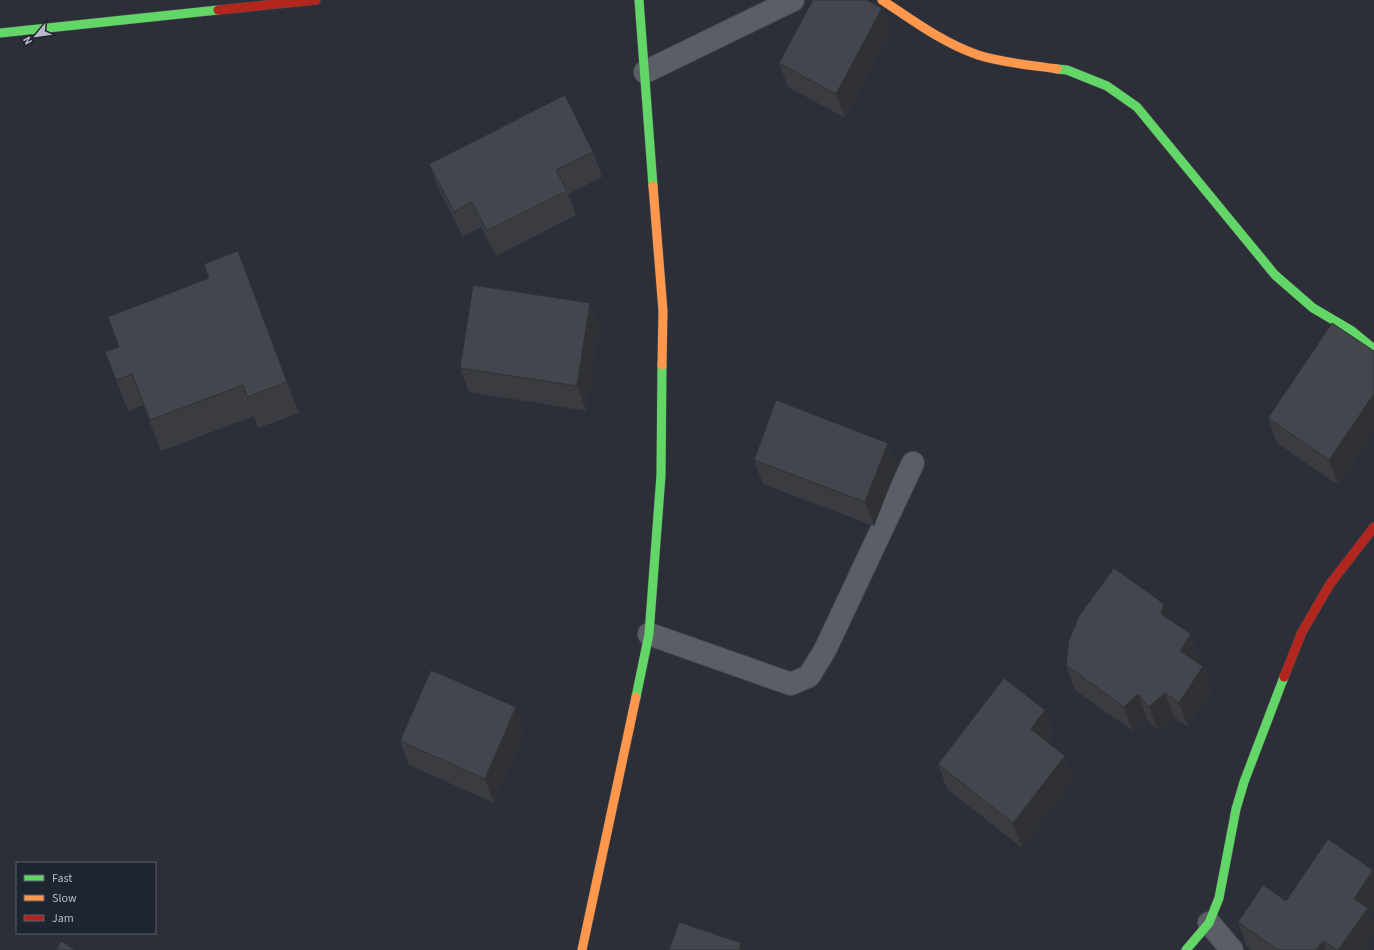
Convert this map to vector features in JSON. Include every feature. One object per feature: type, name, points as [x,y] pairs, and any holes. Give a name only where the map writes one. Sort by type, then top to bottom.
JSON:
[{"type":"street","points":[[0,34],[316,0]]},
{"type":"street","points":[[582,950],[649,634],[661,475],[663,311],[639,0]]},
{"type":"street","points":[[645,72],[793,0]]},
{"type":"street","points":[[882,0],[936,36],[978,56],[1020,64],[1067,70],[1107,86],[1137,107],[1275,275],[1313,308],[1352,331],[1374,349]]},
{"type":"street","points":[[649,634],[791,684],[809,676],[825,650],[913,462]]},
{"type":"street","points":[[1186,950],[1209,923],[1218,898],[1236,809],[1244,782],[1302,632],[1330,584],[1374,527]]},
{"type":"street","points":[[1209,923],[1232,950]]},
{"type":"building","points":[[813,0],[867,0],[882,8],[836,94],[779,63]]},
{"type":"building","points":[[565,95],[593,152],[556,170],[567,191],[487,231],[472,202],[454,212],[429,164]]},
{"type":"building","points":[[238,251],[287,382],[247,397],[243,385],[150,420],[132,374],[116,380],[105,352],[119,347],[108,317],[209,278],[204,264]]},
{"type":"building","points":[[473,285],[590,303],[577,386],[460,368]]},
{"type":"building","points":[[1332,323],[1374,351],[1374,394],[1329,460],[1268,418]]},
{"type":"building","points":[[776,400],[888,443],[865,502],[754,460]]},
{"type":"building","points":[[1114,568],[1164,604],[1161,614],[1191,634],[1180,651],[1203,666],[1179,703],[1165,693],[1149,707],[1138,694],[1124,707],[1066,665],[1069,640],[1079,616]]},
{"type":"building","points":[[431,670],[516,707],[485,779],[400,741]]},
{"type":"building","points":[[1004,678],[1045,710],[1031,729],[1065,756],[1013,823],[938,764]]},
{"type":"building","points":[[1328,839],[1373,870],[1354,899],[1368,908],[1338,950],[1323,941],[1316,950],[1278,950],[1238,922],[1263,885],[1286,901]]},
{"type":"building","points":[[679,922],[741,943],[739,950],[669,950]]},
{"type":"building","points":[[61,941],[75,950],[56,950]]},
{"type":"traffic: fast","points":[[639,0],[653,186]]},
{"type":"traffic: fast","points":[[0,33],[218,10]]},
{"type":"traffic: fast","points":[[1057,69],[1067,70],[1107,86],[1137,107],[1275,275],[1313,308],[1352,331],[1374,349]]},
{"type":"traffic: fast","points":[[636,697],[649,634],[661,475],[662,365]]},
{"type":"traffic: fast","points":[[1186,950],[1209,923],[1219,898],[1236,809],[1244,782],[1284,677]]},
{"type":"traffic: slow","points":[[882,0],[940,38],[965,50],[997,60],[1057,69]]},
{"type":"traffic: slow","points":[[653,186],[663,311],[662,365]]},
{"type":"traffic: slow","points":[[582,950],[636,697]]},
{"type":"traffic: jam","points":[[218,10],[316,0]]},
{"type":"traffic: jam","points":[[1284,677],[1302,632],[1330,584],[1374,527]]}]
